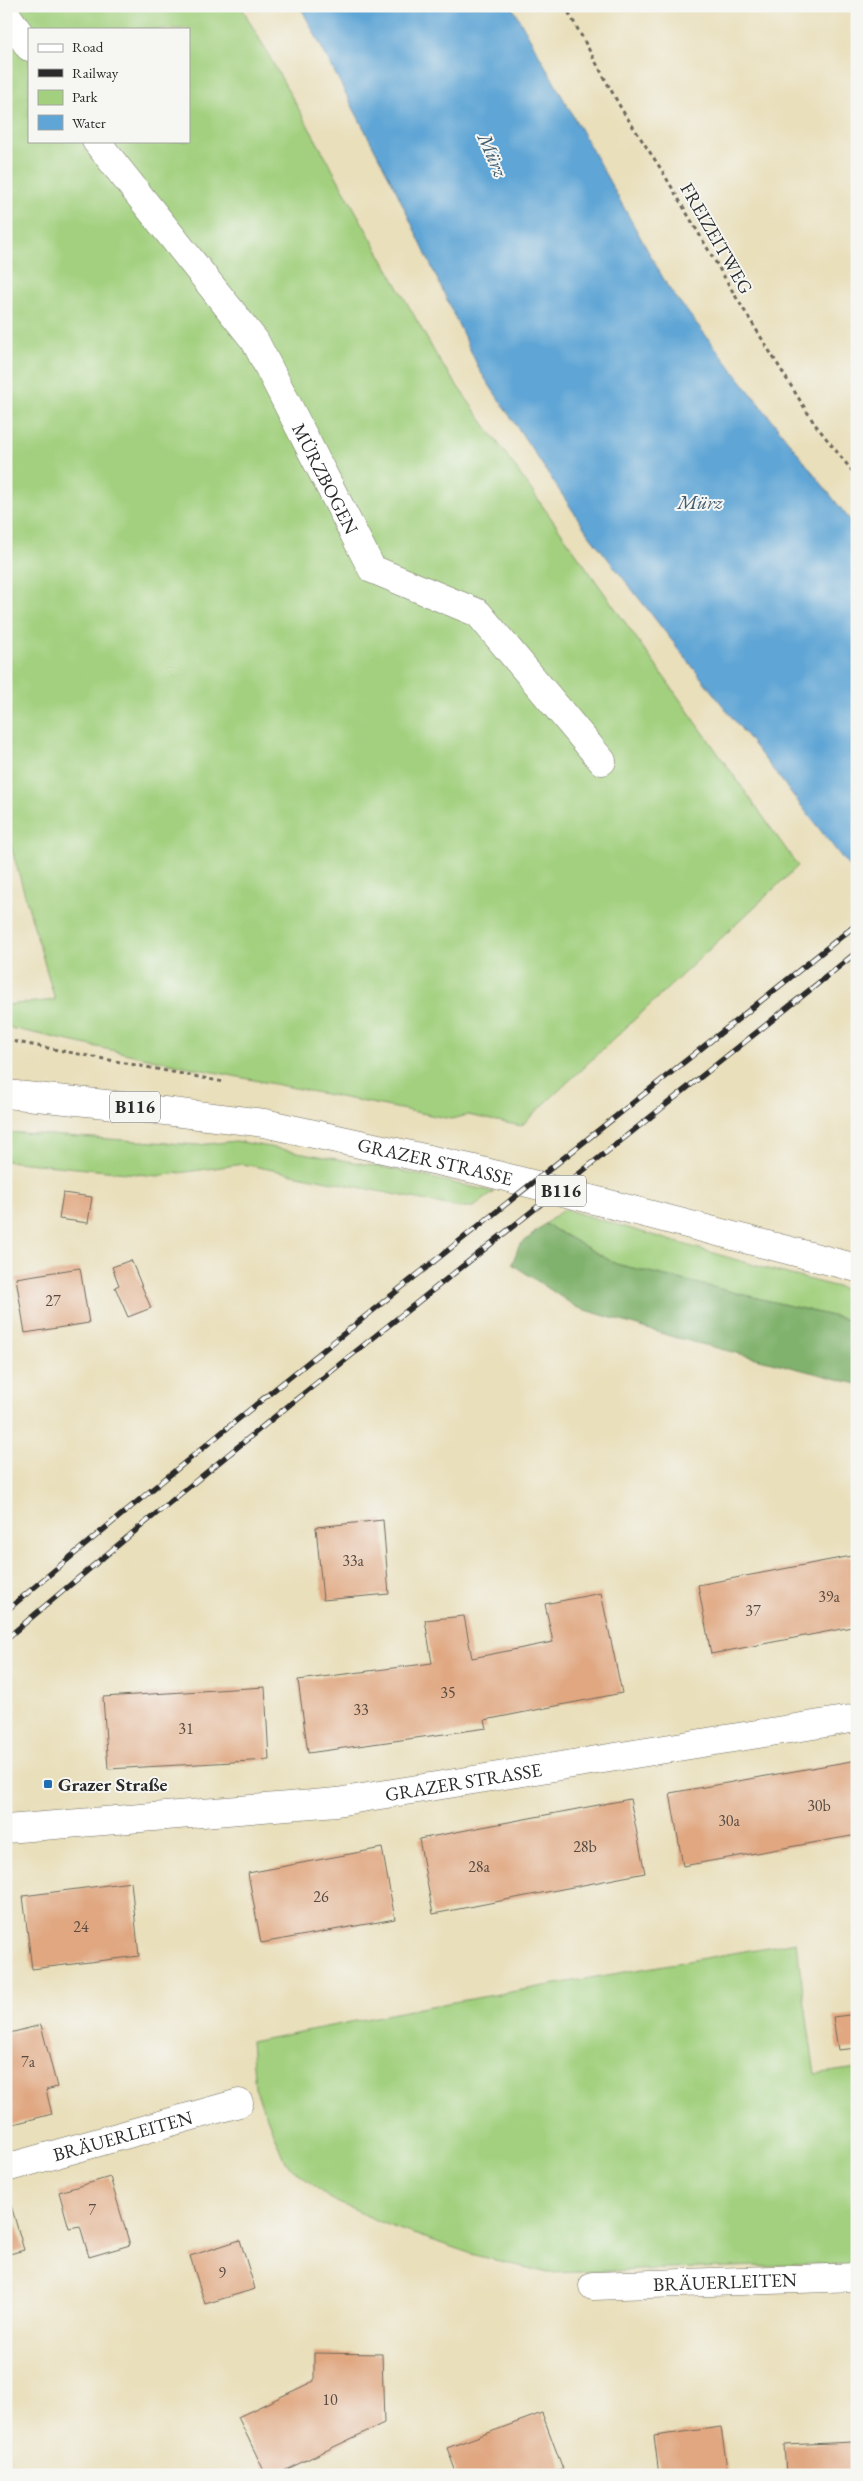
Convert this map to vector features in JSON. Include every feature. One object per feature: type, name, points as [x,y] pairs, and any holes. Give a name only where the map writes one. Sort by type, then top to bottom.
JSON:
[{"type":"street","points":[[6,14],[28,46]]},
{"type":"street","name":"MÜRZBOGEN","points":[[97,142],[255,341],[372,569],[478,612],[602,761]]},
{"type":"street","name":"GRAZER STRASSE","points":[[6,1094],[264,1123],[474,1169],[857,1268]]},
{"type":"street","name":"GRAZER STRASSE","points":[[6,1829],[337,1802],[857,1718]]},
{"type":"street","name":"BRÄUERLEITEN","points":[[6,2168],[239,2103]]},
{"type":"street","name":"BRÄUERLEITEN","points":[[593,2286],[857,2277]]},
{"type":"path","name":"FREIZEITWEG","points":[[565,6],[622,110],[661,168],[736,297],[814,422],[857,477]]},
{"type":"green space","points":[[6,6],[241,6],[439,360],[798,866],[521,1126],[468,1115],[451,1119],[188,1067],[6,1027],[6,1005],[55,1000],[6,829]]},
{"type":"green space","points":[[6,1132],[198,1145],[236,1141],[387,1168],[494,1192],[474,1207],[457,1207],[243,1164],[157,1176],[6,1161]]},
{"type":"green space","points":[[564,1209],[764,1268],[857,1292],[857,1322],[616,1264],[545,1224]]},
{"type":"green space","points":[[545,1224],[616,1264],[857,1322],[857,1384],[670,1336],[576,1307],[512,1264],[519,1246]]},
{"type":"green space","points":[[796,1942],[815,2074],[857,2068],[857,2265],[820,2264],[548,2273],[475,2255],[387,2225],[330,2199],[285,2162],[255,2088],[251,2042],[425,2007]]},
{"type":"water","name":"Mürz","points":[[300,6],[512,6],[668,287],[857,529],[857,877],[587,532],[480,371],[395,188]]},
{"type":"building","points":[[63,1193],[92,1197],[88,1223],[59,1219]]},
{"type":"building","points":[[131,1260],[151,1308],[128,1317],[115,1287],[119,1285],[112,1267]]},
{"type":"building","points":[[80,1268],[89,1323],[25,1333],[16,1278]]},
{"type":"building","points":[[383,1520],[389,1594],[323,1600],[316,1527]]},
{"type":"building","points":[[857,1555],[857,1626],[711,1654],[698,1585]]},
{"type":"building","points":[[601,1593],[622,1693],[485,1720],[487,1728],[308,1753],[298,1680],[432,1663],[425,1620],[464,1616],[472,1658],[553,1642],[545,1604]]},
{"type":"building","points":[[265,1687],[269,1760],[108,1769],[103,1697]]},
{"type":"building","points":[[857,1760],[857,1835],[683,1866],[670,1793]]},
{"type":"building","points":[[630,1799],[645,1873],[433,1914],[419,1839]]},
{"type":"building","points":[[382,1848],[395,1919],[261,1943],[248,1873]]},
{"type":"building","points":[[131,1882],[139,1956],[32,1969],[23,1896]]},
{"type":"building","points":[[857,2014],[857,2048],[838,2050],[833,2017]]},
{"type":"building","points":[[41,2025],[57,2087],[46,2090],[52,2114],[6,2126],[6,2034]]},
{"type":"building","points":[[110,2177],[130,2245],[89,2257],[80,2226],[69,2228],[59,2192]]},
{"type":"building","points":[[10,2202],[24,2250],[6,2255],[6,2204]]},
{"type":"building","points":[[240,2240],[255,2289],[205,2304],[190,2256]]},
{"type":"building","points":[[314,2353],[382,2354],[384,2423],[275,2475],[266,2475],[238,2417],[314,2381]]},
{"type":"building","points":[[542,2413],[563,2469],[548,2475],[457,2475],[447,2448]]},
{"type":"building","points":[[721,2427],[728,2475],[659,2475],[654,2436]]},
{"type":"building","points":[[854,2442],[857,2475],[786,2475],[784,2445]]},
{"type":"railway","points":[[6,1611],[323,1350],[857,924]]},
{"type":"railway","points":[[6,1639],[216,1464],[857,952]]},
{"type":"place","name":"Grazer Straße","points":[[48,1784]]}]
